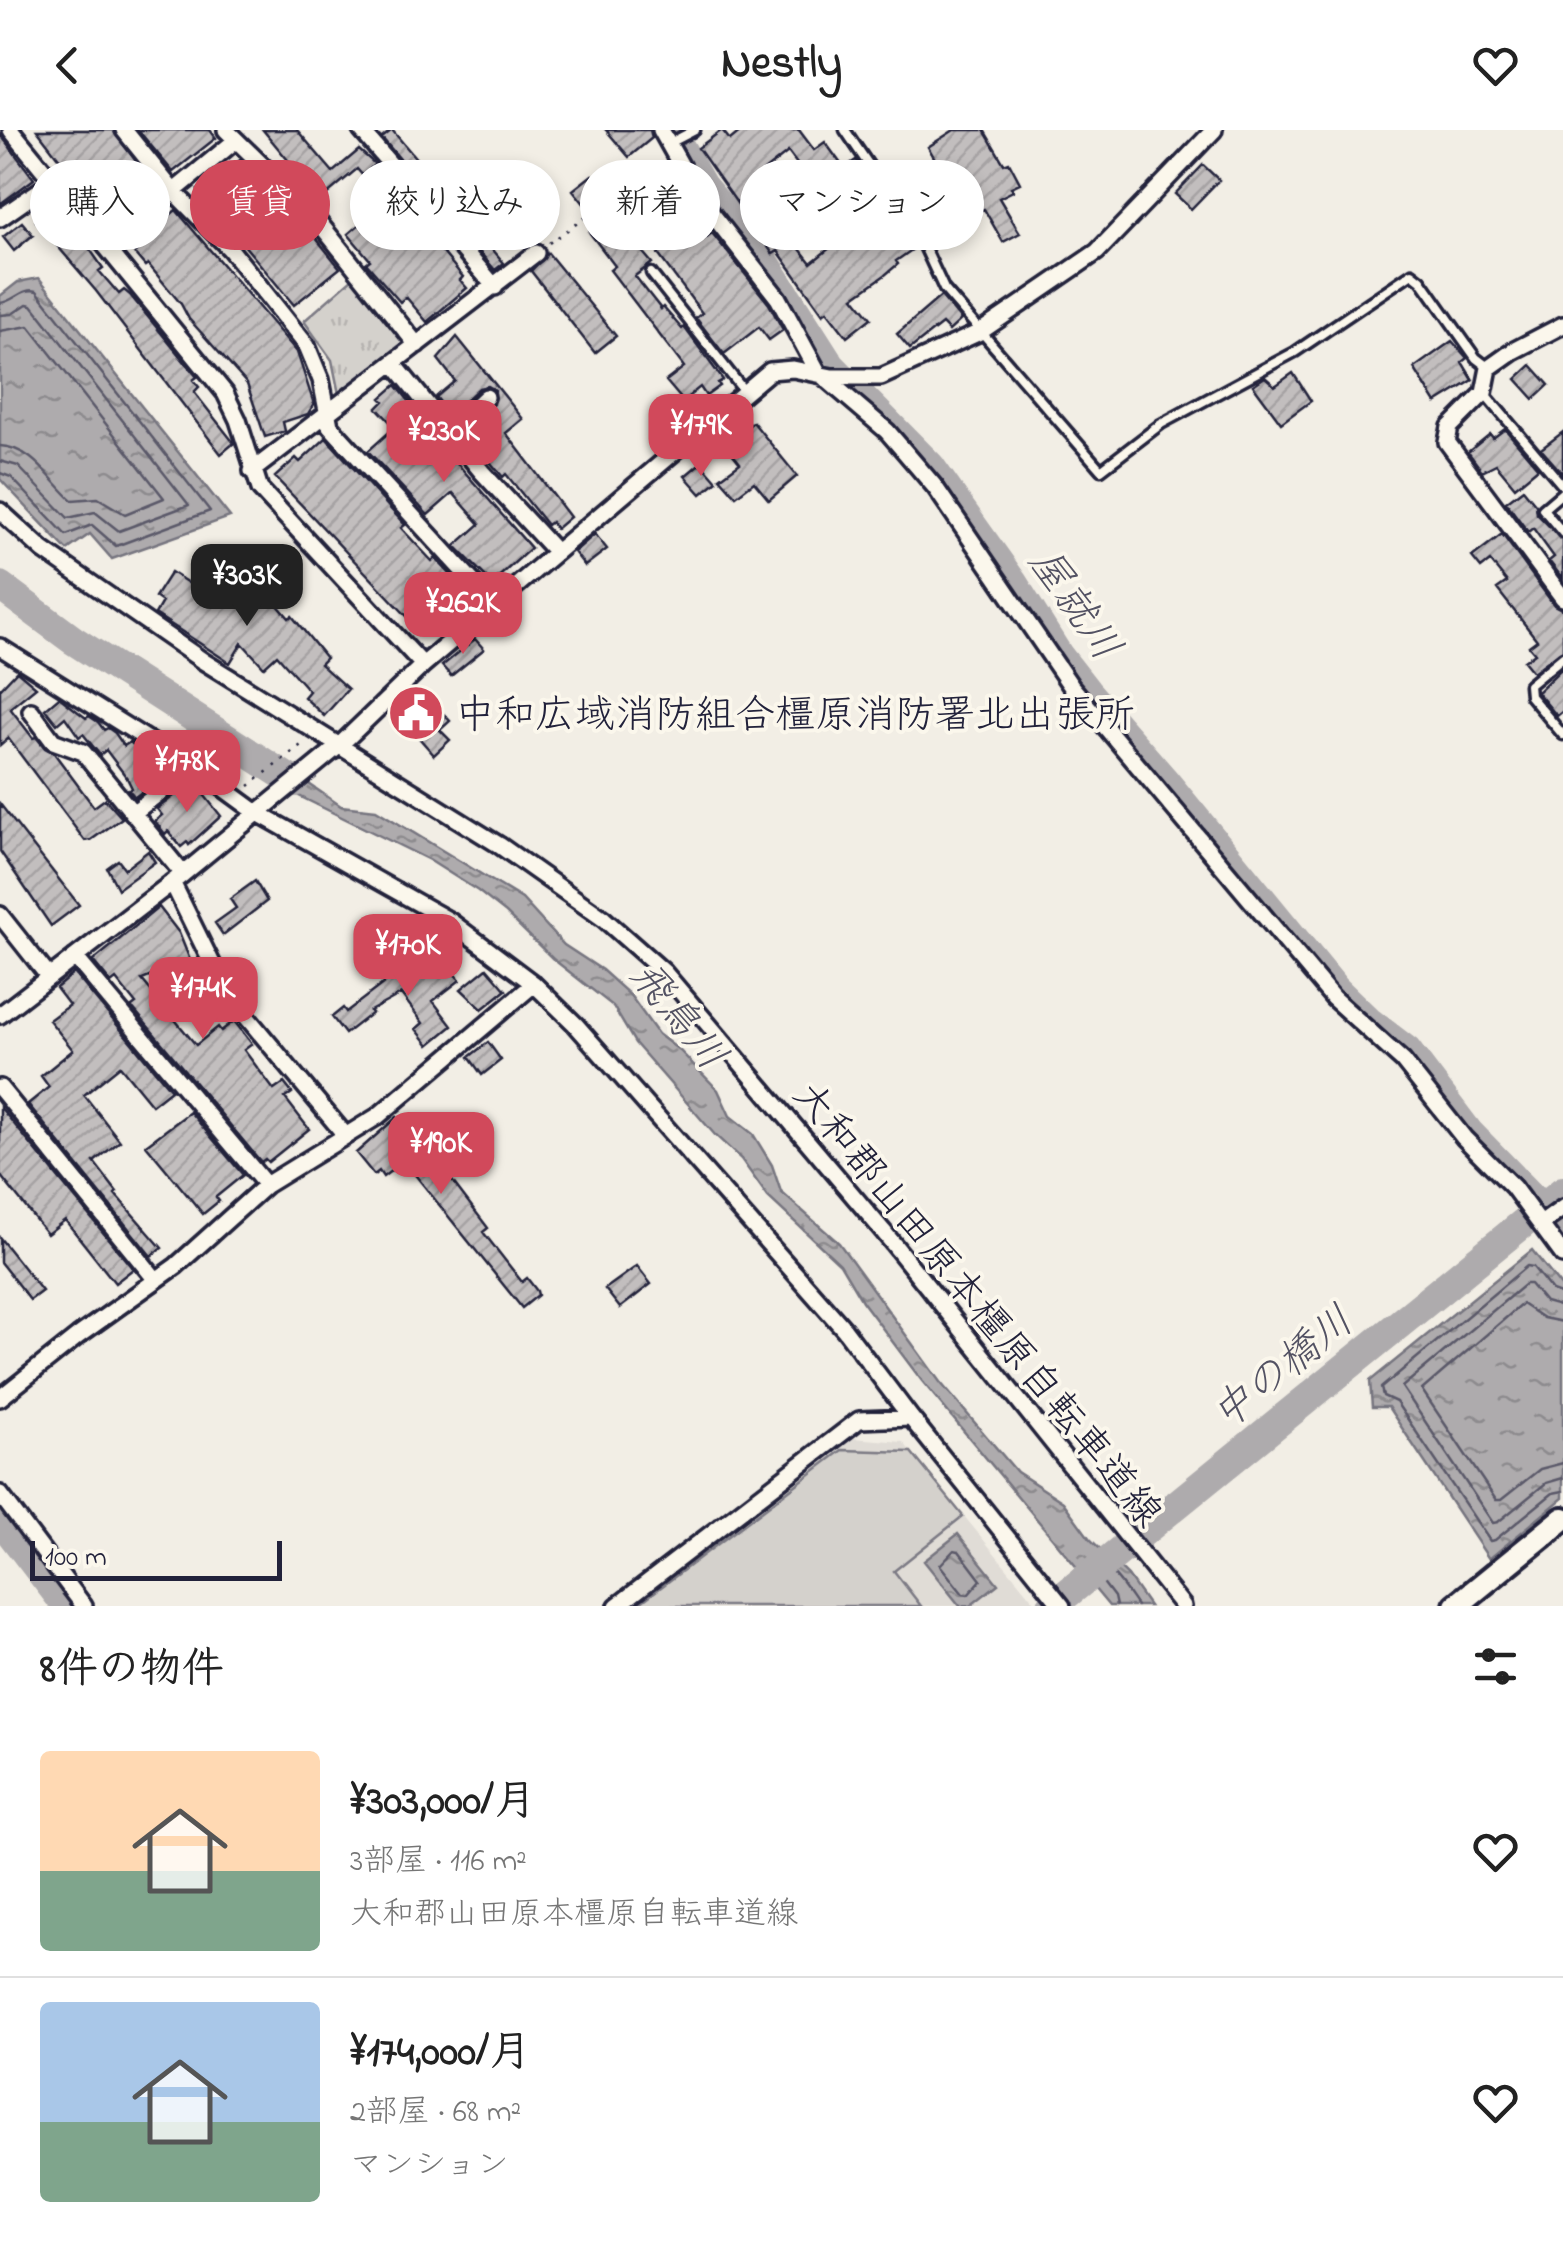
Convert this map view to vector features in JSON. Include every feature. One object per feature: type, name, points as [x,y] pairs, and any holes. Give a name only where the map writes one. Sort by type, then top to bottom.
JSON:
[{"type":"street","points":[[11,130],[35,160]]},
{"type":"street","points":[[124,130],[173,191],[230,249],[307,346],[322,380],[330,426],[494,605]]},
{"type":"street","points":[[362,130],[495,286]]},
{"type":"street","points":[[0,1015],[178,878],[336,748],[424,665],[770,371],[793,369],[881,377],[980,332],[1097,252],[1214,130]]},
{"type":"street","points":[[170,194],[231,135],[313,215],[417,346]]},
{"type":"street","points":[[672,142],[698,196],[832,375],[887,430],[935,487],[1071,686],[1333,998],[1403,1061],[1464,1138],[1513,1187],[1551,1216],[1563,1255]]},
{"type":"street","points":[[0,218],[30,197]]},
{"type":"street","points":[[108,250],[225,393],[260,489],[424,665]]},
{"type":"street","points":[[252,471],[536,253]]},
{"type":"street","points":[[1563,325],[1489,368],[1484,393],[1450,427],[1447,442],[1563,598]]},
{"type":"street","points":[[394,364],[555,552]]},
{"type":"street","points":[[449,432],[486,398]]},
{"type":"street","name":"大和郡山田原本橿原自転車道線","points":[[0,511],[43,550],[204,661],[336,748],[514,855],[604,919],[664,972],[883,1231],[1183,1606]]},
{"type":"street","points":[[0,647],[215,782],[450,922],[534,984],[576,1024],[844,1328],[1062,1606]]},
{"type":"street","points":[[31,711],[53,741],[84,752],[134,813],[178,878],[226,992],[346,1136]]},
{"type":"street","points":[[134,813],[185,773]]},
{"type":"street","points":[[0,915],[49,977]]},
{"type":"street","points":[[75,957],[266,1185]]},
{"type":"street","points":[[0,1398],[156,1280],[266,1185],[378,1116],[534,984]]},
{"type":"street","points":[[0,1088],[156,1280]]},
{"type":"street","points":[[617,1606],[858,1420],[911,1418]]},
{"type":"street","points":[[0,1494],[84,1606]]},
{"type":"street","points":[[1456,1606],[1563,1519]]},
{"type":"lane","points":[[672,142],[695,130]]},
{"type":"lane","points":[[844,130],[924,246],[944,289],[1101,470],[1162,424],[1270,367],[1412,272],[1476,358],[1489,368]]},
{"type":"lane","points":[[651,273],[744,391]]},
{"type":"lane","points":[[1484,393],[1563,489],[1543,509],[1563,533]]},
{"type":"lane","points":[[1563,657],[1529,684],[1530,696],[1563,735]]},
{"type":"path","points":[[536,253],[672,142]]},
{"type":"path","points":[[244,790],[311,737]]},
{"type":"shaded area","points":[[852,1438],[903,1442],[1038,1606],[630,1606]]},
{"type":"green space","points":[[353,278],[410,345],[340,399],[332,360],[304,321]]},
{"type":"green space","points":[[842,1450],[911,1452],[963,1516],[894,1571],[921,1606],[636,1606]]},
{"type":"water","points":[[39,278],[230,517],[112,559],[90,534],[67,550],[0,479],[0,296],[18,282]]},
{"type":"water","points":[[258,749],[341,806],[376,810],[522,899],[564,945],[602,970],[630,995],[658,1034],[718,1090],[730,1116],[753,1134],[772,1165],[781,1192],[839,1243],[940,1382],[1017,1472],[1063,1502],[1149,1606],[1109,1606],[922,1381],[862,1301],[840,1264],[768,1197],[741,1159],[715,1135],[635,1043],[613,1006],[553,959],[478,891],[429,860],[297,795],[262,770]]},
{"type":"water","points":[[1532,1250],[1563,1289],[1563,1498],[1489,1559],[1388,1407],[1372,1407],[1370,1381]]},
{"type":"water","points":[[958,1534],[998,1584],[970,1606],[960,1606],[924,1561]]},
{"type":"building","points":[[37,130],[113,130],[135,160],[60,160]]},
{"type":"building","points":[[138,130],[210,130],[216,138],[173,172],[170,160],[163,160]]},
{"type":"building","points":[[263,130],[297,130],[323,160],[288,160]]},
{"type":"building","points":[[392,130],[417,160],[401,160],[382,138]]},
{"type":"building","points":[[606,130],[650,130],[652,138],[629,157]]},
{"type":"building","points":[[722,130],[730,140],[742,130],[799,130],[814,150],[825,142],[838,160],[794,160],[788,152],[778,160],[740,160],[740,207],[720,179],[720,160],[706,160],[698,148]]},
{"type":"building","points":[[954,130],[984,130],[1020,183],[999,198],[1020,233],[1003,242],[984,209],[984,160],[936,160],[928,147]]},
{"type":"building","points":[[0,134],[30,174],[30,182],[0,204]]},
{"type":"building","points":[[359,150],[370,160],[350,160],[350,175],[330,192],[330,168],[333,172]]},
{"type":"building","points":[[1203,165],[1219,180],[1191,209],[1175,194]]},
{"type":"building","points":[[176,210],[190,226],[190,250],[210,250],[297,352],[314,404],[308,414],[283,422],[285,431],[265,437],[247,384],[189,319],[148,264],[145,266],[134,253],[170,250],[170,215]]},
{"type":"building","points":[[22,222],[30,231],[30,238],[14,251],[3,237]]},
{"type":"building","points":[[720,243],[769,304],[783,330],[769,340],[759,327],[724,354],[696,318],[702,313],[658,254],[663,250],[720,250]]},
{"type":"building","points":[[61,250],[90,250],[103,268],[99,271],[119,294],[124,290],[130,295],[197,377],[193,380],[199,387],[194,392],[234,443],[221,454]]},
{"type":"building","points":[[248,250],[325,250],[340,268],[294,305]]},
{"type":"building","points":[[362,250],[441,250],[467,288],[427,322],[406,297],[400,302],[366,263],[370,260]]},
{"type":"building","points":[[478,250],[493,250],[504,263],[495,270]]},
{"type":"building","points":[[603,250],[641,250],[652,263],[635,276],[661,309],[684,327],[723,380],[718,383],[720,386],[706,396],[700,387],[683,401],[666,381],[684,367],[610,270],[615,266]]},
{"type":"building","points":[[770,250],[801,250],[811,263],[827,250],[912,250],[854,297],[871,318],[847,337],[827,311],[823,314],[778,251],[773,254]]},
{"type":"building","points":[[548,253],[616,336],[595,353],[531,271]]},
{"type":"building","points":[[941,296],[961,320],[949,331],[942,324],[910,349],[897,334]]},
{"type":"building","points":[[457,337],[523,419],[506,433],[570,517],[556,529],[551,522],[547,525],[506,474],[503,477],[465,433],[494,404],[495,390],[488,386],[479,388],[450,415],[436,397],[455,381],[438,359]]},
{"type":"building","points":[[1452,341],[1467,358],[1462,362],[1473,380],[1436,403],[1414,368]]},
{"type":"building","points":[[1531,365],[1549,385],[1534,399],[1516,379]]},
{"type":"building","points":[[1293,373],[1311,401],[1281,423],[1253,385],[1265,377],[1275,386]]},
{"type":"building","points":[[396,385],[531,548],[492,583],[455,546],[480,524],[453,493],[428,515],[368,451],[395,427],[377,408],[384,401],[381,398]]},
{"type":"building","points":[[753,422],[797,476],[769,500],[754,482],[736,496],[720,478],[740,463],[725,437]]},
{"type":"building","points":[[1505,429],[1538,468],[1515,487],[1496,464],[1482,471],[1468,452],[1490,434],[1493,438]]},
{"type":"building","points":[[1563,432],[1563,474],[1541,449]]},
{"type":"building","points":[[326,438],[405,525],[401,528],[464,589],[460,593],[463,596],[421,631],[275,477],[296,458],[300,462]]},
{"type":"building","points":[[703,465],[717,481],[701,494],[685,476]]},
{"type":"building","points":[[1523,489],[1536,505],[1537,514],[1563,540],[1563,579],[1549,561],[1554,557],[1533,528],[1528,532],[1506,502]]},
{"type":"building","points":[[595,534],[607,549],[585,566],[574,552]]},
{"type":"building","points":[[1502,534],[1554,605],[1563,610],[1563,650],[1533,672],[1524,661],[1535,653],[1529,646],[1537,640],[1497,589],[1507,582],[1490,561],[1481,568],[1472,557]]},
{"type":"building","points":[[226,560],[257,594],[263,588],[289,618],[292,616],[326,658],[320,664],[348,689],[324,716],[304,697],[309,691],[277,655],[264,667],[242,643],[230,663],[155,614],[162,602],[155,597],[171,572],[196,588]]},
{"type":"building","points":[[475,639],[484,649],[451,676],[442,666]]},
{"type":"building","points":[[1563,667],[1563,711],[1557,716],[1537,692]]},
{"type":"building","points":[[17,671],[36,687],[10,708],[33,738],[54,753],[94,807],[105,799],[122,818],[91,840],[85,841],[8,738],[0,745],[0,689]]},
{"type":"building","points":[[59,697],[104,730],[115,733],[124,746],[130,742],[148,758],[154,757],[172,769],[135,797],[127,778],[106,750],[100,755],[83,734],[79,737],[65,717],[57,724],[45,709]]},
{"type":"building","points":[[431,700],[450,721],[440,730],[450,740],[434,755],[406,723]]},
{"type":"building","points":[[193,781],[221,816],[189,845],[187,842],[181,847],[155,821],[162,815],[157,809]]},
{"type":"building","points":[[0,804],[79,905],[51,926],[0,851]]},
{"type":"building","points":[[148,851],[155,862],[118,889],[107,868],[118,860],[125,869]]},
{"type":"building","points":[[255,881],[267,901],[223,935],[215,923],[236,908],[230,899]]},
{"type":"building","points":[[159,907],[179,933],[190,960],[142,980],[196,1045],[218,1027],[221,1031],[234,1021],[252,1044],[244,1050],[274,1090],[284,1083],[292,1093],[285,1098],[309,1129],[268,1162],[261,1162],[132,1007],[136,1004],[116,979],[111,983],[93,961]]},
{"type":"building","points":[[439,958],[460,980],[433,1001],[452,1026],[429,1045],[416,1029],[423,1023],[401,994],[370,1011],[345,1034],[332,1017],[343,1008],[346,1012],[406,961],[420,978]]},
{"type":"building","points":[[487,968],[506,990],[482,1009],[461,989]]},
{"type":"building","points":[[74,973],[171,1090],[152,1105],[120,1066],[84,1095],[120,1141],[94,1162],[115,1194],[162,1248],[151,1256],[28,1104],[49,1087],[41,1076],[73,1050],[49,1020],[69,1005],[56,988]]},
{"type":"building","points":[[488,1042],[501,1060],[482,1075],[469,1057]]},
{"type":"building","points":[[0,1107],[133,1269],[115,1283],[65,1220],[47,1234],[0,1175]]},
{"type":"building","points":[[190,1112],[243,1175],[216,1197],[219,1201],[203,1214],[146,1145]]},
{"type":"building","points":[[397,1117],[401,1123],[404,1120],[488,1228],[483,1232],[522,1282],[527,1278],[537,1291],[538,1295],[522,1308],[404,1161],[383,1177],[379,1171],[374,1175],[356,1153]]},
{"type":"building","points":[[0,1238],[42,1291],[30,1300],[0,1262]]},
{"type":"building","points":[[637,1266],[651,1284],[620,1308],[605,1289]]},
{"type":"waterway","name":"屋就川","points":[[670,130],[702,186],[759,253],[831,366],[930,466],[1087,692],[1335,989],[1407,1051],[1469,1133],[1542,1208],[1563,1237]]},
{"type":"waterway","name":"飛鳥川","points":[[0,586],[73,640],[294,782]]},
{"type":"waterway","name":"中の橋川","points":[[1052,1606],[1563,1191]]},
{"type":"waterway","name":"中の橋川","points":[[0,1519],[67,1606]]},
{"type":"place","name":"中和広域消防組合橿原消防署北出張所","points":[[416,713]]}]
